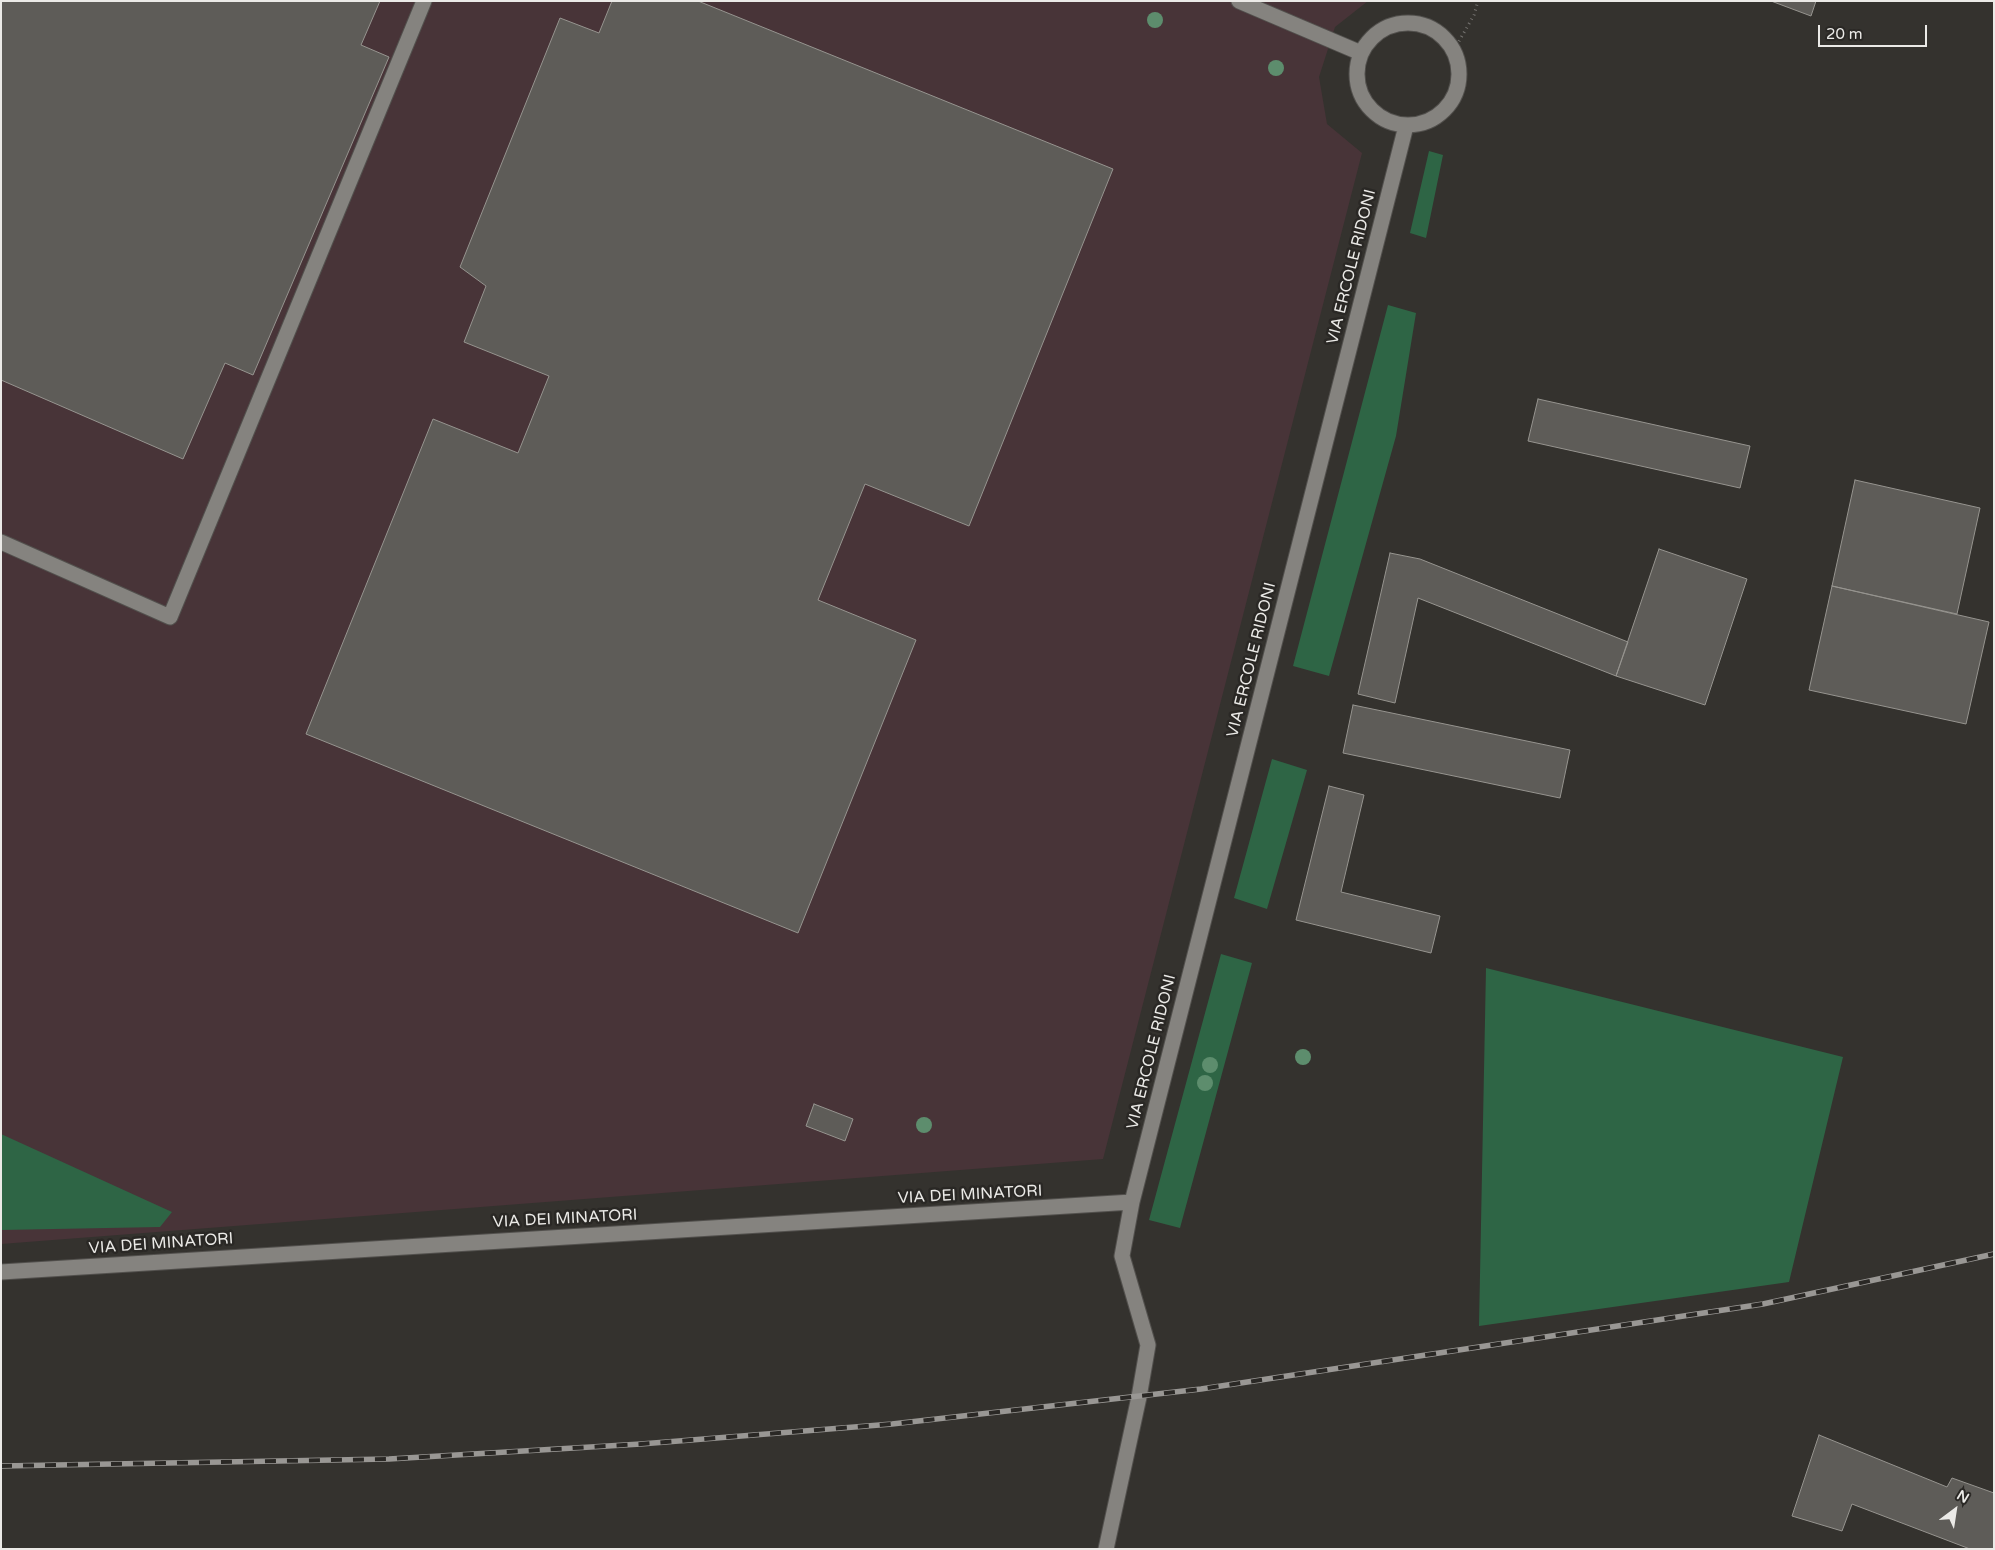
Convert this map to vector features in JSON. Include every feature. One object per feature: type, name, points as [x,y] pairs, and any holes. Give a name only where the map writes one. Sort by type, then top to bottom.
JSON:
[{"type":"street","points":[[1,542],[170,617],[424,1]]},
{"type":"street","points":[[1239,1],[1361,53]]},
{"type":"street","points":[[1398,23],[1415,23],[1431,28],[1445,37],[1454,50],[1460,67],[1460,81],[1457,93],[1447,109],[1435,118],[1421,124],[1406,126],[1389,122],[1375,114],[1364,101],[1358,85],[1357,68],[1361,53],[1370,39],[1383,29],[1398,23]]},
{"type":"street","name":"VIA ERCOLE RIDONI","points":[[1106,1549],[1139,1397],[1148,1345],[1122,1256],[1132,1202],[1406,126]]},
{"type":"street","name":"VIA DEI MINATORI","points":[[1,1272],[1132,1202]]},
{"type":"path","points":[[1454,50],[1474,15],[1478,1]]},
{"type":"shaded area","points":[[1,1],[1368,1],[1335,27],[1319,77],[1327,124],[1362,153],[1103,1159],[1,1244]]},
{"type":"green space","points":[[1429,151],[1443,155],[1426,238],[1410,233]]},
{"type":"green space","points":[[1388,305],[1416,313],[1396,436],[1329,676],[1293,666]]},
{"type":"green space","points":[[1272,759],[1307,770],[1267,909],[1234,898]]},
{"type":"green space","points":[[1221,954],[1252,963],[1180,1228],[1149,1220]]},
{"type":"green space","points":[[1486,968],[1843,1057],[1789,1282],[1479,1326]]},
{"type":"green space","points":[[1,1134],[172,1212],[160,1227],[1,1230]]},
{"type":"building","points":[[1,1],[380,1],[361,45],[389,57],[253,375],[225,363],[183,459],[1,380]]},
{"type":"building","points":[[612,1],[698,1],[1113,169],[969,526],[865,484],[818,600],[916,640],[798,933],[306,734],[433,419],[518,453],[549,376],[464,342],[486,286],[460,267],[560,18],[599,33]]},
{"type":"building","points":[[1771,1],[1816,1],[1811,16]]},
{"type":"building","points":[[1538,399],[1750,446],[1740,488],[1528,441]]},
{"type":"building","points":[[1855,480],[1980,508],[1957,614],[1832,586]]},
{"type":"building","points":[[1659,549],[1747,579],[1705,705],[1616,676]]},
{"type":"building","points":[[1390,553],[1420,559],[1628,642],[1616,676],[1418,598],[1395,703],[1358,694]]},
{"type":"building","points":[[1832,586],[1989,622],[1966,724],[1809,690]]},
{"type":"building","points":[[1353,705],[1570,750],[1560,798],[1343,753]]},
{"type":"building","points":[[1329,786],[1364,795],[1341,892],[1440,916],[1431,953],[1296,920]]},
{"type":"building","points":[[814,1104],[853,1119],[845,1141],[806,1126]]},
{"type":"building","points":[[1819,1435],[1947,1487],[1952,1478],[1994,1493],[1994,1549],[1970,1549],[1852,1504],[1842,1531],[1792,1516]]},
{"type":"railway","points":[[1,1466],[389,1459],[641,1444],[892,1424],[1201,1389],[1763,1304],[1994,1254]]}]
